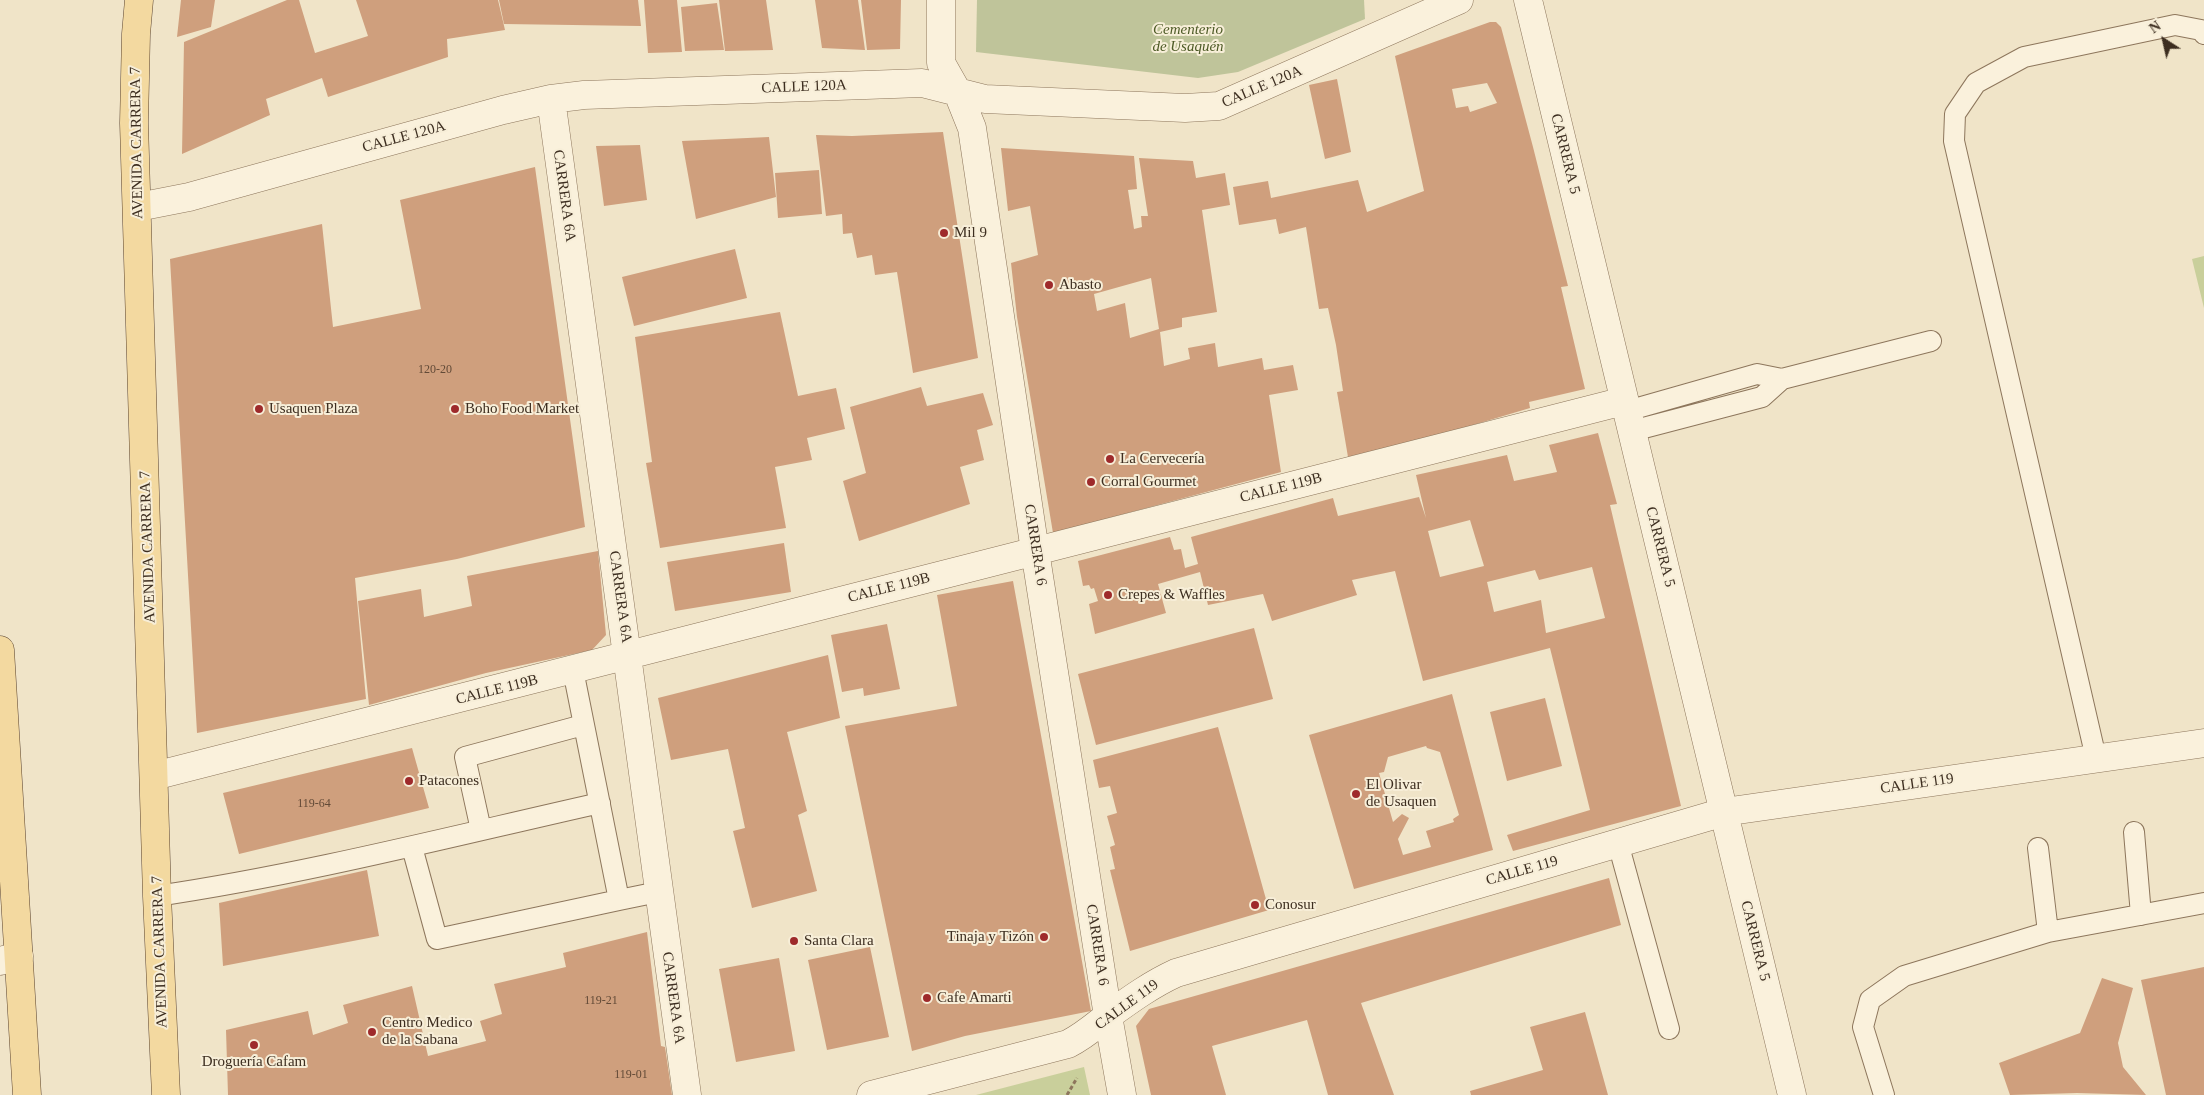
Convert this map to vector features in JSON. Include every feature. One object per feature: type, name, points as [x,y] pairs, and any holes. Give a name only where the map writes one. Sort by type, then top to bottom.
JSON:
[{"type":"main road","name":"AVENIDA CARRERA 7","points":[[140,0],[136,34],[134,123],[157,896],[166,1095]]},
{"type":"main road","points":[[0,650],[9,958],[27,1095]]},
{"type":"street","name":"CARRERA 6","points":[[941,0],[941,64],[958,93],[972,128],[1035,551],[1122,1095]]},
{"type":"street","name":"CALLE 120A","points":[[138,207],[189,196],[503,110],[551,99],[584,95],[922,83],[985,99],[1185,108],[1219,106],[1459,0]]},
{"type":"street","name":"CARRERA 5","points":[[1528,0],[1792,1095]]},
{"type":"street","name":"CARRERA 6A","points":[[551,99],[627,654],[628,674],[687,1095]]},
{"type":"street","name":"CALLE 119B","points":[[154,776],[1035,551],[1627,414]]},
{"type":"street","name":"CALLE 119","points":[[871,1095],[1068,1044],[1084,1036],[1155,982],[1176,973],[1724,812],[2204,743]]},
{"type":"lane","points":[[2096,758],[1954,141],[1955,114],[1976,83],[2024,57],[2175,25],[2201,30],[2204,34]]},
{"type":"lane","points":[[1627,414],[1762,397],[1782,379],[1931,341]]},
{"type":"lane","points":[[573,670],[619,900]]},
{"type":"lane","points":[[481,830],[465,757],[583,725]]},
{"type":"lane","points":[[157,896],[237,883],[412,847],[600,803]]},
{"type":"lane","points":[[2134,832],[2141,914]]},
{"type":"lane","points":[[1618,843],[1669,1030]]},
{"type":"lane","points":[[412,847],[438,939],[658,892]]},
{"type":"lane","points":[[2038,848],[2048,932]]},
{"type":"lane","points":[[1884,1095],[1863,1026],[1870,1000],[1904,976],[2048,932],[2204,903]]},
{"type":"path","points":[[1068,1095],[1078,1076]]},
{"type":"green space","name":"Cementerio de Usaquén","points":[[977,0],[1364,0],[1365,19],[1238,72],[1198,78],[976,52]]},
{"type":"green space","points":[[2204,256],[2204,308],[2192,259]]},
{"type":"green space","points":[[1084,1067],[1090,1095],[976,1095]]},
{"type":"building","points":[[181,0],[215,0],[211,27],[177,37]]},
{"type":"building","points":[[287,0],[299,0],[315,53],[368,36],[356,0],[498,0],[505,30],[447,39],[448,57],[328,97],[322,78],[266,99],[270,115],[182,154],[184,42]]},
{"type":"building","points":[[499,0],[638,0],[641,26],[504,24]]},
{"type":"building","points":[[644,0],[677,0],[682,52],[648,53]]},
{"type":"building","points":[[719,0],[766,0],[773,50],[725,51]]},
{"type":"building","points":[[815,0],[858,0],[865,50],[822,48]]},
{"type":"building","points":[[861,0],[901,0],[900,49],[867,50]]},
{"type":"building","points":[[717,3],[724,50],[685,51],[681,7]]},
{"type":"building","points":[[1490,22],[1496,22],[1501,27],[1568,286],[1561,287],[1585,389],[1529,402],[1530,408],[1453,431],[1348,457],[1337,392],[1343,391],[1336,345],[1328,308],[1319,309],[1306,227],[1279,234],[1276,219],[1239,225],[1233,187],[1268,181],[1271,198],[1358,180],[1367,212],[1424,191],[1395,56]],"holes":[[[1487,83],[1497,103],[1470,112],[1468,106],[1456,108],[1452,89]]]},
{"type":"building","points":[[1337,79],[1351,152],[1325,159],[1309,85]]},
{"type":"building","points":[[943,132],[978,358],[913,373],[897,272],[875,275],[872,255],[857,258],[852,233],[843,234],[842,214],[826,216],[816,135],[852,136]]},
{"type":"building","points":[[769,137],[776,197],[696,219],[682,141]]},
{"type":"building","points":[[640,145],[647,200],[604,206],[596,146]]},
{"type":"building","points":[[1001,148],[1134,156],[1137,189],[1128,190],[1134,229],[1142,227],[1141,216],[1148,216],[1139,158],[1193,161],[1196,178],[1225,173],[1230,205],[1202,210],[1217,312],[1182,318],[1182,327],[1160,332],[1164,366],[1190,359],[1188,348],[1215,343],[1218,367],[1262,358],[1264,370],[1293,365],[1298,390],[1269,395],[1281,472],[1053,533],[1017,317],[1011,263],[1038,255],[1030,206],[1008,211]],"holes":[[[1151,278],[1159,329],[1130,338],[1125,303],[1097,311],[1094,294]]]},
{"type":"building","points":[[535,167],[585,527],[457,559],[355,578],[366,699],[197,733],[170,259],[322,224],[333,327],[421,309],[400,200]]},
{"type":"building","points":[[819,170],[822,214],[778,218],[775,173]]},
{"type":"building","points":[[735,249],[747,298],[634,326],[622,277]]},
{"type":"building","points":[[780,312],[798,396],[836,388],[845,429],[807,438],[812,460],[775,467],[786,528],[660,548],[646,463],[652,462],[635,337]]},
{"type":"building","points":[[921,387],[927,406],[983,393],[993,425],[977,430],[984,460],[960,467],[970,504],[859,541],[843,481],[866,473],[850,407]]},
{"type":"building","points":[[1598,433],[1617,504],[1610,505],[1681,806],[1513,851],[1507,835],[1590,810],[1550,648],[1423,681],[1395,571],[1352,580],[1357,595],[1272,621],[1263,594],[1208,605],[1200,572],[1158,584],[1166,613],[1095,634],[1089,604],[1098,601],[1094,588],[1091,589],[1089,585],[1083,586],[1078,561],[1170,537],[1174,550],[1181,549],[1185,568],[1198,564],[1191,537],[1333,498],[1338,516],[1419,497],[1426,518],[1416,475],[1507,455],[1514,481],[1557,472],[1549,445]],"holes":[[[1470,520],[1484,566],[1440,577],[1428,531]],[[1592,567],[1605,618],[1546,633],[1541,600],[1494,612],[1487,582],[1535,570],[1539,580]]]},
{"type":"building","points":[[784,543],[791,592],[675,611],[667,562]]},
{"type":"building","points":[[598,551],[606,635],[592,650],[486,673],[369,705],[358,601],[421,589],[424,617],[472,606],[467,576]]},
{"type":"building","points":[[1013,581],[1091,1011],[965,1036],[912,1051],[845,726],[957,706],[937,595]]},
{"type":"building","points":[[887,624],[900,689],[864,696],[863,688],[842,692],[831,635]]},
{"type":"building","points":[[1254,628],[1273,699],[1096,745],[1078,674]]},
{"type":"building","points":[[828,655],[840,718],[787,732],[807,811],[798,815],[817,891],[752,908],[733,831],[745,828],[728,749],[671,760],[658,698]]},
{"type":"building","name":"El Olivar de Usaquen","points":[[1452,694],[1493,850],[1354,889],[1309,735]],"holes":[[[1426,746],[1440,752],[1459,815],[1453,819],[1454,822],[1426,831],[1431,847],[1403,855],[1398,839],[1409,818],[1402,814],[1393,822],[1379,773],[1384,772],[1388,757]]]},
{"type":"building","points":[[1545,698],[1562,766],[1507,781],[1490,712]]},
{"type":"building","points":[[1218,727],[1269,910],[1130,951],[1110,870],[1115,869],[1110,847],[1115,845],[1107,816],[1117,813],[1110,786],[1099,788],[1093,760]]},
{"type":"building","points":[[412,748],[429,808],[239,854],[223,793]]},
{"type":"building","points":[[367,870],[379,936],[223,966],[219,903]]},
{"type":"building","points":[[1609,878],[1621,925],[1361,1003],[1394,1095],[1328,1095],[1307,1020],[1212,1046],[1226,1095],[1151,1095],[1136,1026],[1149,1009]]},
{"type":"building","name":"Centro Medico de la Sabana","points":[[647,932],[661,1046],[665,1047],[672,1095],[228,1095],[226,1030],[308,1011],[313,1035],[348,1023],[343,1005],[412,986],[428,1056],[486,1041],[480,1021],[502,1014],[494,984],[566,967],[563,953]]},
{"type":"building","points":[[870,947],[889,1037],[827,1050],[808,960]]},
{"type":"building","points":[[779,958],[795,1051],[736,1062],[719,969]]},
{"type":"building","points":[[2204,967],[2204,1095],[2166,1095],[2141,980]]},
{"type":"building","points":[[2102,978],[2133,988],[2118,1043],[2123,1067],[2146,1095],[2077,1093],[2010,1095],[1999,1063],[2080,1033]]},
{"type":"building","points":[[1585,1012],[1608,1095],[1471,1095],[1470,1091],[1543,1070],[1530,1027]]},
{"type":"place","name":"Mil 9","points":[[944,233]]},
{"type":"place","name":"Abasto","points":[[1049,285]]},
{"type":"place","name":"Usaquen Plaza","points":[[259,409]]},
{"type":"place","name":"Boho Food Market","points":[[455,409]]},
{"type":"place","name":"La Cervecería","points":[[1110,459]]},
{"type":"place","name":"Corral Gourmet","points":[[1091,482]]},
{"type":"place","name":"Crepes & Waffles","points":[[1108,595]]},
{"type":"place","name":"Patacones","points":[[409,781]]},
{"type":"place","name":"El Olivar de Usaquen","points":[[1356,794]]},
{"type":"place","name":"Conosur","points":[[1255,905]]},
{"type":"place","name":"Tinaja y Tizón","points":[[1044,937]]},
{"type":"place","name":"Santa Clara","points":[[794,941]]},
{"type":"place","name":"Cafe Amarti","points":[[927,998]]},
{"type":"place","name":"Centro Medico de la Sabana","points":[[372,1032]]},
{"type":"place","name":"Droguería Cafam","points":[[254,1045]]}]
